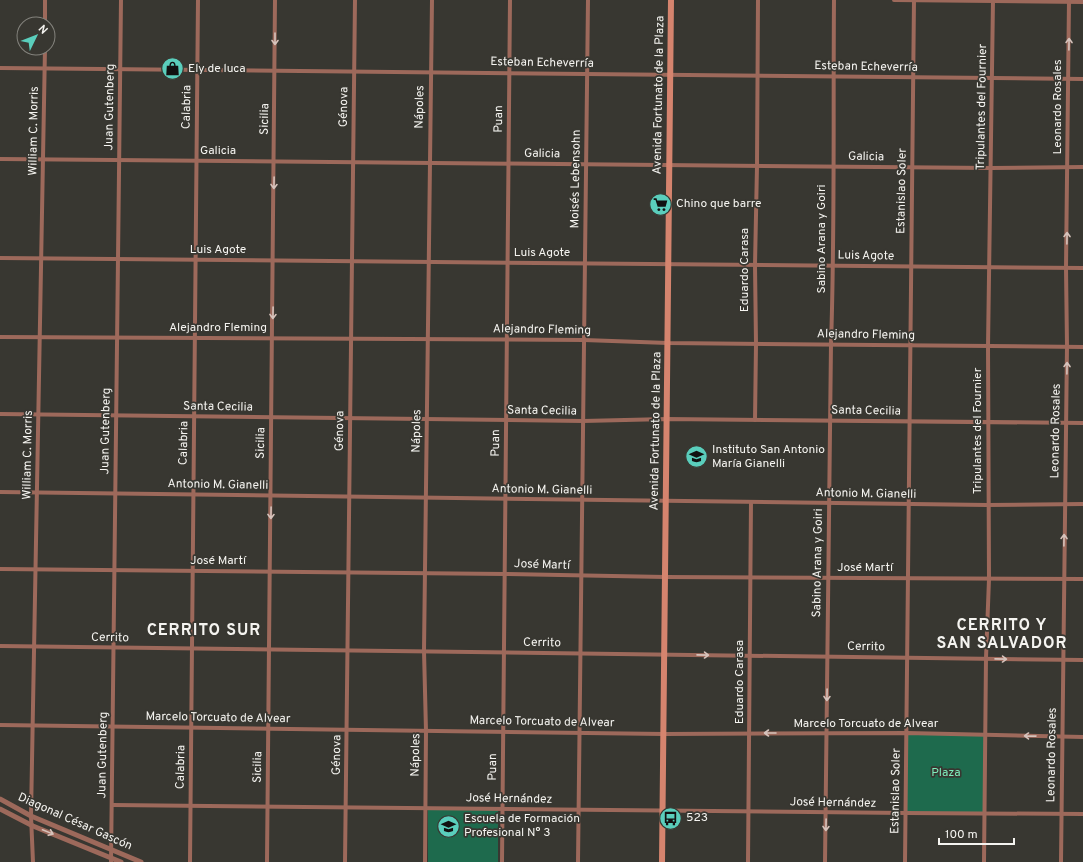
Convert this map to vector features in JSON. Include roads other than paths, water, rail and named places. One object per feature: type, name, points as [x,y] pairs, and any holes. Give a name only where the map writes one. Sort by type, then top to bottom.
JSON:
[{"type":"main road","name":"Avenida Fortunato de la Plaza","points":[[662,862],[671,0]]},
{"type":"street","points":[[45,0],[45,16]]},
{"type":"street","name":"Juan Gutenberg","points":[[111,860],[113,805],[121,0]]},
{"type":"street","name":"Calabria","points":[[190,862],[198,0]]},
{"type":"street","name":"Sicilia","points":[[267,862],[276,70],[275,0]]},
{"type":"street","name":"Génova","points":[[345,862],[355,0]]},
{"type":"street","name":"Nápoles","points":[[425,862],[426,731],[424,651],[432,0]]},
{"type":"street","name":"Puan","points":[[502,862],[510,0]]},
{"type":"street","name":"Moisés Lebensohn","points":[[578,862],[588,0]]},
{"type":"street","name":"Eduardo Carasa","points":[[755,420],[756,344],[754,265],[757,166],[758,0]]},
{"type":"street","name":"Sabino Arana y Goiri","points":[[825,862],[833,265],[834,0]]},
{"type":"street","points":[[894,0],[1083,2]]},
{"type":"street","name":"Estanislao Soler","points":[[906,862],[914,0]]},
{"type":"street","name":"Tripulantes del Fournier","points":[[984,862],[986,658],[989,579],[988,346],[993,1]]},
{"type":"street","name":"Leonardo Rosales","points":[[1061,862],[1067,346],[1066,268],[1069,1]]},
{"type":"street","name":"William C. Morris","points":[[33,862],[33,826],[31,816],[44,160],[45,56]]},
{"type":"street","name":"Esteban Echeverría","points":[[0,68],[1083,79]]},
{"type":"street","name":"Galicia","points":[[0,160],[833,167],[1083,167]]},
{"type":"street","name":"Luis Agote","points":[[0,258],[1083,268]]},
{"type":"street","name":"Alejandro Fleming","points":[[0,337],[584,340],[668,343],[1083,347]]},
{"type":"street","name":"Santa Cecilia","points":[[0,414],[583,422],[667,419],[1083,423]]},
{"type":"street","name":"Antonio M. Gianelli","points":[[0,492],[988,505],[1083,504]]},
{"type":"street","name":"Eduardo Carasa","points":[[748,862],[751,502]]},
{"type":"street","name":"José Martí","points":[[0,569],[504,574],[665,578],[1083,579]]},
{"type":"street","name":"Cerrito","points":[[0,646],[1083,660]]},
{"type":"street","name":"Marcelo Torcuato de Alvear","points":[[0,725],[664,734],[907,733],[1083,737]]},
{"type":"street","name":"Diagonal César Gascón","points":[[0,800],[31,816],[141,862]]},
{"type":"street","name":"José Hernández","points":[[113,805],[906,814],[984,813]]},
{"type":"street","name":"Diagonal César Gascón","points":[[0,809],[33,826],[111,860],[121,862]]},
{"type":"street","points":[[984,813],[1083,814]]},
{"type":"place","name":"Ely de luca","points":[[173,69]]},
{"type":"place","name":"Chino que barre","points":[[661,204]]},
{"type":"place","name":"Instituto San Antonio María Gianelli","points":[[696,457]]},
{"type":"place","name":"523","points":[[671,818]]},
{"type":"place","name":"Escuela de Formación Profesional N° 3","points":[[448,826]]},
{"type":"district","name":"CERRITO SUR","points":[[204,631]]},
{"type":"district","name":"CERRITO Y SAN SALVADOR","points":[[1002,635]]},
{"type":"park label","name":"Plaza","points":[[946,773]]}]
